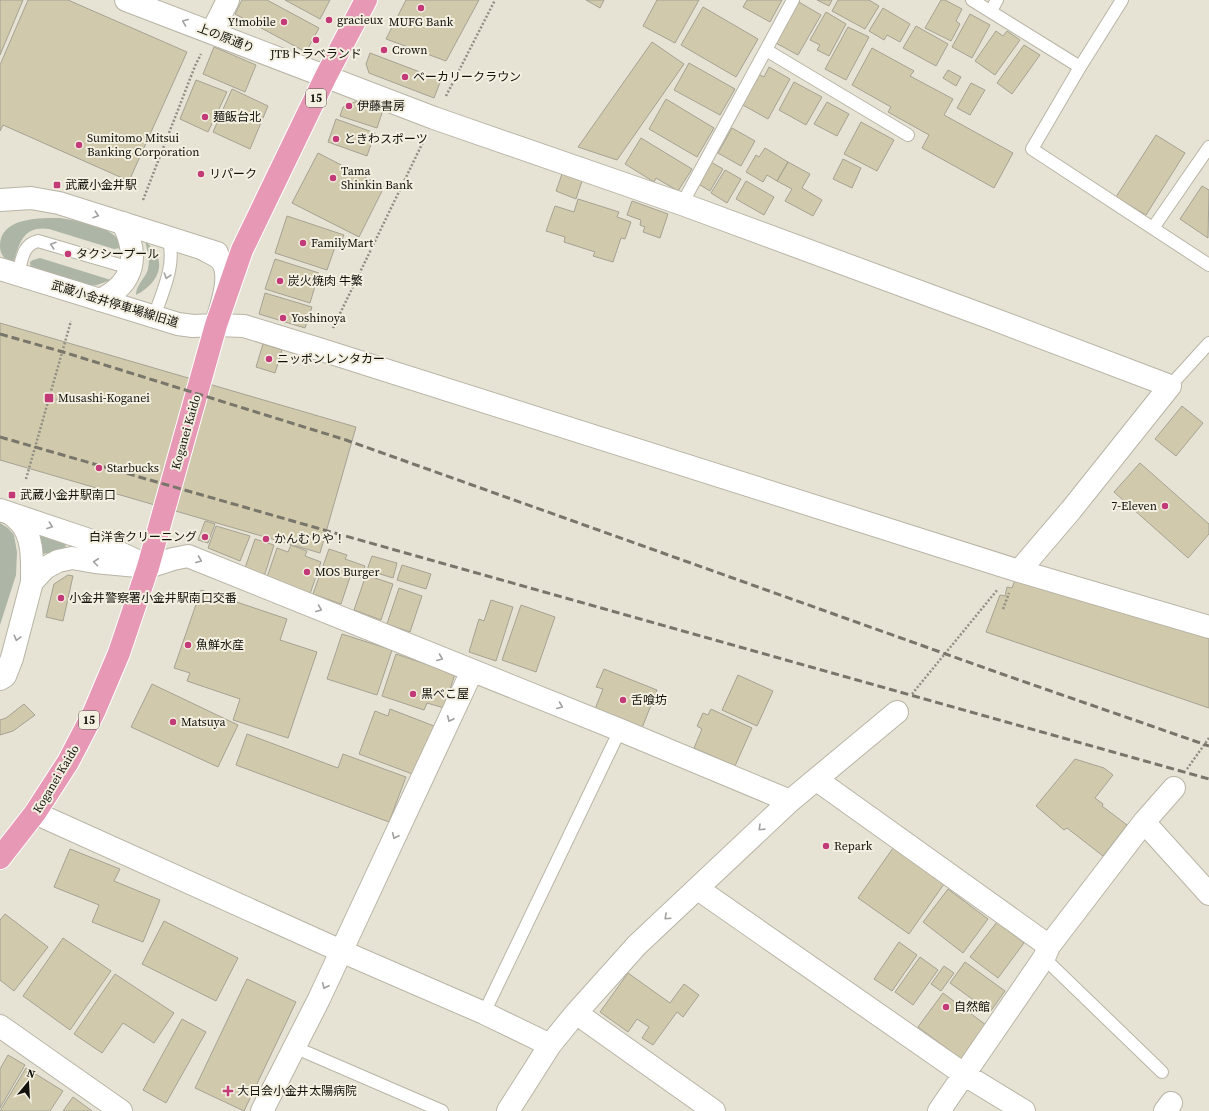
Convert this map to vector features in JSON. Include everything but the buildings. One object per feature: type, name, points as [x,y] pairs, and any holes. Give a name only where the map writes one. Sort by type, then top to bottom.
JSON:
[{"type":"main road","name":"Koganei Kaido","points":[[0,858],[35,813],[68,762],[94,712],[119,653],[148,567],[216,326],[242,250],[326,76],[366,0]]},
{"type":"street","name":"上の原通り","points":[[126,0],[434,118],[682,204],[1170,386]]},
{"type":"street","points":[[212,32],[228,0]]},
{"type":"street","points":[[3,203],[31,198],[59,203],[227,256],[236,255],[242,250]]},
{"type":"street","points":[[100,300],[109,296],[120,287],[128,276],[132,248],[129,236],[123,223]]},
{"type":"street","points":[[203,249],[216,256],[222,262],[226,270],[227,279],[216,326]]},
{"type":"street","name":"武蔵小金井停車場線旧道","points":[[9,271],[178,324],[193,326],[244,326],[322,350],[1014,579],[1209,628]]},
{"type":"street","points":[[1014,579],[1170,386]]},
{"type":"street","points":[[5,512],[101,544],[148,567]]},
{"type":"street","points":[[0,680],[5,676],[12,658],[32,582],[32,558],[28,534],[21,522],[5,512]]},
{"type":"street","points":[[32,582],[45,568],[58,561],[72,558],[95,562],[148,567],[188,556],[620,730],[790,801]]},
{"type":"street","points":[[262,1111],[319,999],[472,671]]},
{"type":"street","points":[[515,1108],[550,1046],[576,1013],[637,945],[790,801],[897,712]]},
{"type":"street","points":[[817,780],[1046,952]]},
{"type":"street","points":[[939,1111],[965,1075],[1046,952],[1144,822],[1174,788]]},
{"type":"street","points":[[35,813],[341,951],[484,1013],[550,1046]]},
{"type":"street","points":[[1144,822],[1209,894]]},
{"type":"street","points":[[698,889],[965,1075],[1024,1111]]},
{"type":"street","points":[[576,1013],[714,1111]]},
{"type":"street","points":[[0,1026],[122,1111]]},
{"type":"lane","points":[[682,204],[793,0]]},
{"type":"lane","points":[[972,0],[1080,67]]},
{"type":"lane","points":[[991,11],[997,0]]},
{"type":"lane","points":[[1122,0],[1080,67],[1032,149],[1209,265]]},
{"type":"lane","points":[[766,50],[908,135]]},
{"type":"lane","points":[[1153,228],[1209,147]]},
{"type":"lane","points":[[154,317],[171,263],[168,238]]},
{"type":"lane","points":[[9,271],[31,242],[38,241],[130,268]]},
{"type":"lane","points":[[1170,386],[1209,343]]},
{"type":"lane","points":[[484,1013],[620,730]]},
{"type":"lane","points":[[1046,952],[1162,1072]]},
{"type":"lane","points":[[294,1047],[442,1111]]},
{"type":"path","points":[[322,350],[434,118],[495,0]]},
{"type":"path","points":[[143,200],[195,66],[212,32]]},
{"type":"path","points":[[26,479],[71,321]]},
{"type":"path","points":[[49,397],[61,401]]},
{"type":"path","points":[[897,712],[1008,577],[1014,579],[1003,609]]},
{"type":"path","points":[[1174,788],[1209,738]]},
{"type":"green space","points":[[60,218],[97,226],[104,229],[115,236],[121,248],[114,249],[49,229],[40,229],[33,230],[28,233],[20,243],[13,264],[4,257],[0,249],[2,236],[7,229],[14,224],[32,219]]},
{"type":"green space","points":[[145,240],[155,252],[158,259],[158,272],[152,283],[136,295],[138,286],[147,272],[149,264]]},
{"type":"green space","points":[[40,258],[111,280],[97,285],[88,286],[31,269],[30,262]]},
{"type":"green space","points":[[0,523],[8,528],[14,535],[17,552],[16,575],[0,625]]},
{"type":"green space","points":[[39,533],[63,540],[66,546],[63,550],[43,554]]},
{"type":"railway","points":[[0,334],[63,352],[346,440],[999,673],[1209,746]]},
{"type":"railway","points":[[0,437],[317,528],[1209,779]]},
{"type":"place","name":"MUFG Bank","points":[[421,8]]},
{"type":"place","name":"gracieux","points":[[329,20]]},
{"type":"place","name":"Y!mobile","points":[[284,22]]},
{"type":"place","name":"JTBトラベランド","points":[[316,40]]},
{"type":"place","name":"Crown","points":[[384,50]]},
{"type":"place","name":"ベーカリークラウン","points":[[405,77]]},
{"type":"place","name":"伊藤書房","points":[[349,106]]},
{"type":"place","name":"麺飯台北","points":[[205,117]]},
{"type":"place","name":"ときわスポーツ","points":[[336,139]]},
{"type":"place","name":"Sumitomo Mitsui Banking Corporation","points":[[79,145]]},
{"type":"place","name":"リパーク","points":[[201,174]]},
{"type":"place","name":"Tama Shinkin Bank","points":[[333,178]]},
{"type":"place","name":"武蔵小金井駅","points":[[57,185]]},
{"type":"place","name":"FamilyMart","points":[[303,243]]},
{"type":"place","name":"タクシープール","points":[[68,254]]},
{"type":"place","name":"炭火焼肉 牛繁","points":[[280,281]]},
{"type":"place","name":"Yoshinoya","points":[[283,318]]},
{"type":"place","name":"ニッポンレンタカー","points":[[269,359]]},
{"type":"place","name":"Musashi-Koganei","points":[[49,398]]},
{"type":"place","name":"Starbucks","points":[[99,468]]},
{"type":"place","name":"武蔵小金井駅南口","points":[[12,495]]},
{"type":"place","name":"7-Eleven","points":[[1165,506]]},
{"type":"place","name":"白洋舎クリーニング","points":[[205,537]]},
{"type":"place","name":"かんむりや！","points":[[266,539]]},
{"type":"place","name":"MOS Burger","points":[[307,572]]},
{"type":"place","name":"小金井警察署小金井駅南口交番","points":[[61,598]]},
{"type":"place","name":"魚鮮水産","points":[[188,645]]},
{"type":"place","name":"黒べこ屋","points":[[413,694]]},
{"type":"place","name":"舌喰坊","points":[[623,700]]},
{"type":"place","name":"Matsuya","points":[[173,722]]},
{"type":"place","name":"Repark","points":[[826,846]]},
{"type":"place","name":"自然館","points":[[946,1007]]},
{"type":"place","name":"大日会小金井太陽病院","points":[[228,1091]]}]
